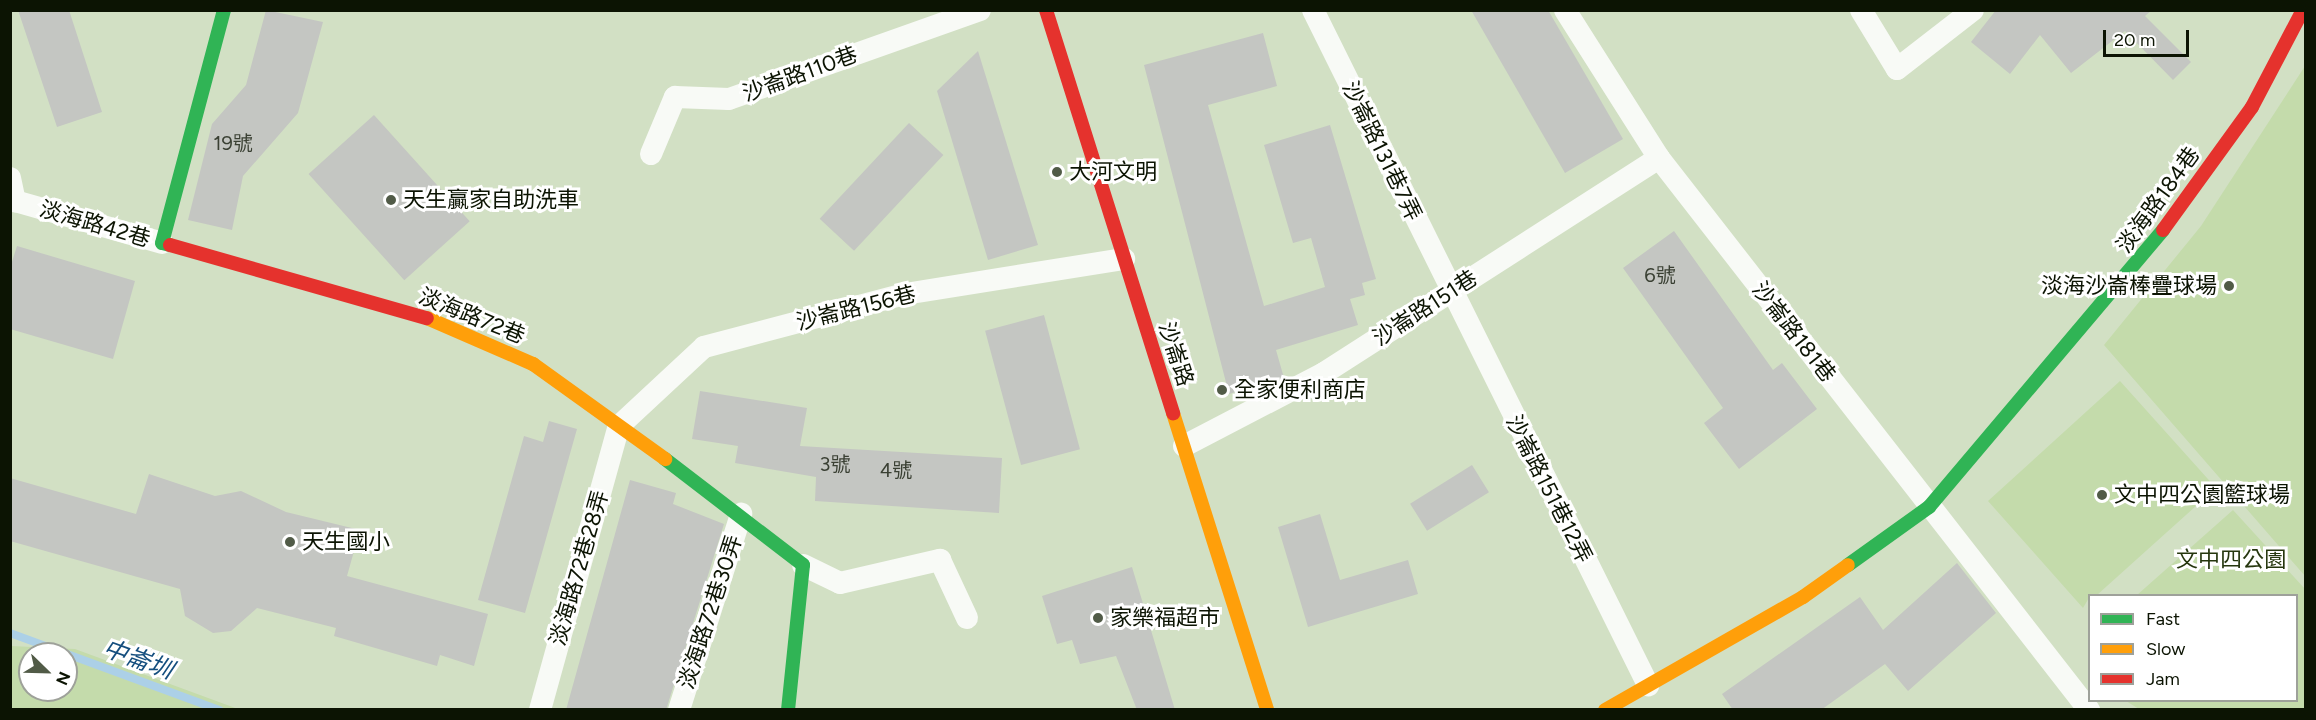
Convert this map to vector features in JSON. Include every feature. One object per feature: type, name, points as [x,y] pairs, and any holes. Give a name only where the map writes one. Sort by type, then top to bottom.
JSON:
[{"type":"street","points":[[162,243],[224,10]]},
{"type":"street","name":"沙崙路110巷","points":[[651,154],[675,97],[729,99],[980,10]]},
{"type":"street","name":"沙崙路","points":[[1046,10],[1267,710]]},
{"type":"street","name":"沙崙路131巷7弄","points":[[1313,10],[1450,292]]},
{"type":"street","name":"沙崙路181巷","points":[[1565,10],[1659,158],[2089,710]]},
{"type":"street","points":[[1861,10],[1897,69],[1973,10]]},
{"type":"street","name":"淡海路184巷","points":[[1929,507],[2140,262],[2252,107],[2303,10]]},
{"type":"street","name":"沙崙路151巷","points":[[1184,446],[1324,373],[1659,158]]},
{"type":"street","name":"淡海路42巷","points":[[10,178],[15,201],[162,243]]},
{"type":"street","name":"淡海路72巷","points":[[162,243],[429,318],[533,364],[741,514],[803,565]]},
{"type":"street","name":"沙崙路156巷","points":[[619,426],[704,346],[905,294],[1124,259]]},
{"type":"street","name":"沙崙路151巷12弄","points":[[1450,292],[1648,685]]},
{"type":"street","name":"淡海路72巷28弄","points":[[540,710],[619,426]]},
{"type":"street","points":[[1605,710],[1803,597],[1929,507]]},
{"type":"street","name":"淡海路72巷30弄","points":[[679,710],[741,514]]},
{"type":"street","points":[[788,710],[803,565],[840,583],[940,560],[968,618]]},
{"type":"green space","name":"淡海沙崙棒疊球場","points":[[2305,66],[2305,576],[2104,345],[2201,226]]},
{"type":"green space","name":"文中四公園籃球場","points":[[2120,381],[2216,488],[2098,594],[2088,594],[2088,599],[2083,608],[1988,501]]},
{"type":"green space","name":"文中四公園","points":[[2233,510],[2305,589],[2305,709],[2139,709],[2128,702],[2298,702],[2298,594],[2138,594]]},
{"type":"green space","points":[[11,646],[18,646],[18,702],[78,702],[78,650],[238,709],[11,709]]},
{"type":"building","points":[[18,10],[69,10],[102,112],[57,127]]},
{"type":"building","points":[[266,10],[323,22],[298,113],[243,176],[232,230],[188,220],[212,124],[246,85]]},
{"type":"building","points":[[1471,10],[1548,10],[1623,139],[1565,173]]},
{"type":"building","points":[[1996,10],[2152,10],[2145,16],[2191,62],[2173,80],[2125,31],[2071,73],[2040,35],[2010,74],[1971,42]]},
{"type":"building","points":[[1263,33],[1277,86],[1208,105],[1264,306],[1325,287],[1311,238],[1293,243],[1264,145],[1330,125],[1376,279],[1362,283],[1365,295],[1350,299],[1358,325],[1276,350],[1284,378],[1229,394],[1144,65]]},
{"type":"building","points":[[978,51],[1038,245],[988,260],[937,91]]},
{"type":"building","name":"天生贏家自助洗車","points":[[374,115],[470,221],[404,280],[309,174]]},
{"type":"building","points":[[909,123],[943,155],[854,251],[820,219]]},
{"type":"building","points":[[1674,231],[1773,370],[1782,363],[1817,409],[1739,469],[1704,423],[1723,408],[1623,268]]},
{"type":"building","points":[[17,246],[135,281],[113,359],[10,329],[10,268]]},
{"type":"building","points":[[1044,315],[1080,449],[1021,465],[985,331]]},
{"type":"building","points":[[700,391],[807,408],[800,446],[1002,458],[999,513],[815,501],[816,477],[735,463],[738,446],[692,439]]},
{"type":"building","points":[[549,421],[577,429],[525,613],[478,600],[524,436],[543,442]]},
{"type":"building","points":[[1472,465],[1489,492],[1427,531],[1410,504]]},
{"type":"building","points":[[149,474],[215,496],[241,491],[286,512],[360,530],[347,576],[488,614],[474,666],[440,655],[437,666],[334,636],[336,628],[257,608],[231,631],[213,633],[185,616],[180,589],[10,541],[10,478],[136,514]]},
{"type":"building","points":[[630,480],[676,493],[673,504],[724,524],[666,710],[566,710]]},
{"type":"building","points":[[1320,514],[1340,580],[1408,560],[1418,594],[1308,627],[1278,527]]},
{"type":"building","points":[[1957,563],[1996,613],[1908,691],[1885,664],[1821,710],[1733,710],[1722,694],[1860,597],[1883,630]]},
{"type":"building","name":"家樂福超市","points":[[1132,567],[1175,710],[1137,710],[1116,656],[1080,664],[1072,640],[1057,644],[1042,596]]},
{"type":"waterway","name":"中崙圳","points":[[10,633],[219,710]]},
{"type":"traffic: fast","points":[[170,245],[162,243],[224,10]]},
{"type":"traffic: fast","points":[[1848,565],[1929,507],[2163,230]]},
{"type":"traffic: fast","points":[[665,459],[803,565],[788,710]]},
{"type":"traffic: slow","points":[[427,318],[533,364],[665,459]]},
{"type":"traffic: slow","points":[[1173,413],[1267,710]]},
{"type":"traffic: slow","points":[[1605,710],[1803,597],[1848,565]]},
{"type":"traffic: jam","points":[[1046,10],[1173,413]]},
{"type":"traffic: jam","points":[[2163,230],[2252,107],[2303,10]]},
{"type":"traffic: jam","points":[[170,245],[427,318]]},
{"type":"place","name":"大河文明","points":[[1057,172]]},
{"type":"place","name":"天生贏家自助洗車","points":[[391,200]]},
{"type":"place","name":"淡海沙崙棒疊球場","points":[[2229,286]]},
{"type":"place","name":"全家便利商店","points":[[1222,390]]},
{"type":"place","name":"文中四公園籃球場","points":[[2102,495]]},
{"type":"place","name":"天生國小","points":[[290,542]]},
{"type":"place","name":"家樂福超市","points":[[1098,618]]}]
